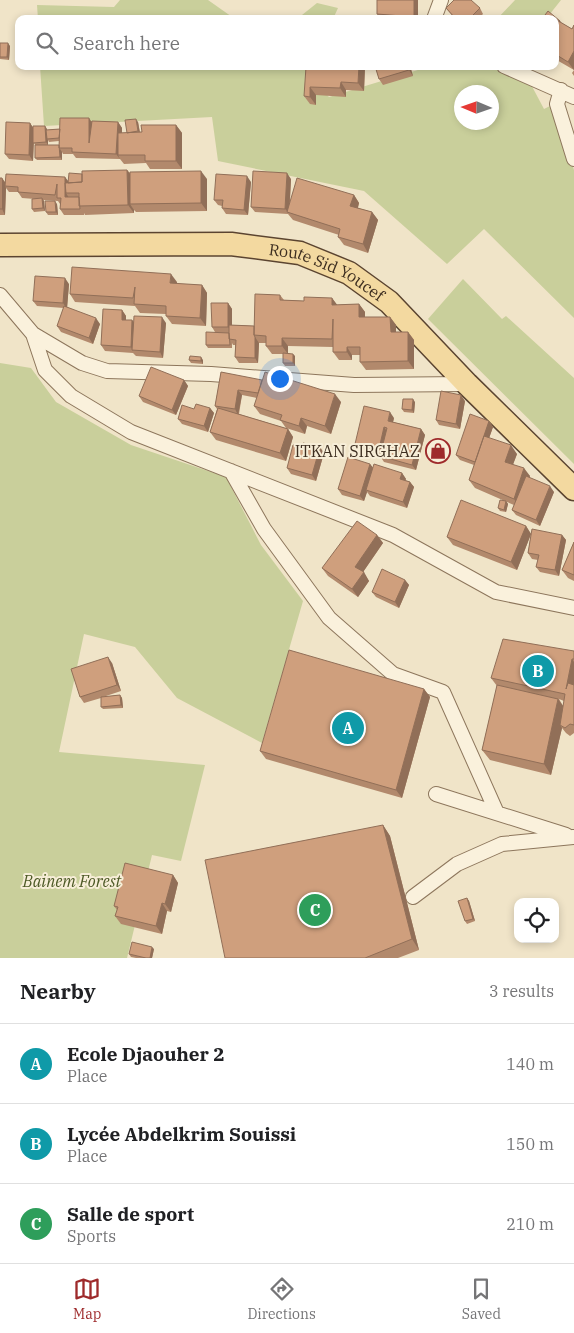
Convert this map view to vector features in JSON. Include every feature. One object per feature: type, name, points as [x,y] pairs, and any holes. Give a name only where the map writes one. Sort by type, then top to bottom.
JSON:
[{"type":"main road","name":"Route Sid Youcef","points":[[0,245],[231,244],[300,252],[349,272],[390,302],[466,384],[574,489]]},
{"type":"street","points":[[435,15],[441,0]]},
{"type":"street","points":[[514,70],[574,97]]},
{"type":"street","points":[[561,90],[557,104],[574,159]]},
{"type":"street","points":[[0,294],[33,334],[82,363],[107,371],[212,374],[354,385],[466,384]]},
{"type":"street","points":[[33,334],[45,370],[70,396],[131,432],[393,535],[496,592],[574,608]]},
{"type":"street","points":[[231,471],[264,529],[329,618],[393,674],[443,692],[497,813]]},
{"type":"street","points":[[436,794],[573,837]]},
{"type":"street","points":[[413,897],[457,864],[502,844],[573,837]]},
{"type":"green space","points":[[120,0],[208,0],[229,15],[38,15],[37,5],[114,7]]},
{"type":"green space","points":[[515,0],[561,0],[549,15],[501,15]]},
{"type":"green space","points":[[317,3],[338,8],[335,15],[302,15]]},
{"type":"green space","points":[[40,70],[310,70],[308,74],[329,97],[418,70],[515,70],[527,77],[544,109],[552,105],[574,170],[574,318],[484,229],[447,264],[364,191],[218,161],[212,117],[44,126]]},
{"type":"green space","points":[[463,279],[502,319],[506,316],[574,378],[574,464],[428,319]]},
{"type":"green space","name":"Bainem Forest","points":[[0,363],[31,368],[56,402],[131,445],[226,477],[261,545],[303,601],[262,743],[177,698],[135,647],[84,634],[59,752],[205,765],[181,861],[152,855],[127,958],[0,958]]},
{"type":"building","points":[[377,0],[414,0],[414,15],[377,14]]},
{"type":"building","points":[[454,0],[471,0],[480,8],[473,15],[452,15],[446,8]]},
{"type":"building","points":[[559,21],[572,29],[574,25],[574,51],[568,62],[559,56]]},
{"type":"building","points":[[0,43],[8,43],[7,57],[0,57]]},
{"type":"building","points":[[306,70],[359,70],[358,83],[341,82],[340,88],[310,87],[310,97],[304,96]]},
{"type":"building","points":[[376,70],[409,70],[379,79]]},
{"type":"building","points":[[60,118],[89,118],[89,143],[92,121],[118,122],[116,154],[72,152],[72,148],[59,148]]},
{"type":"building","points":[[136,119],[138,131],[127,133],[125,120]]},
{"type":"building","points":[[6,122],[30,123],[29,155],[5,154]]},
{"type":"building","points":[[141,125],[176,125],[176,161],[145,161],[145,155],[118,155],[118,133],[142,132]]},
{"type":"building","points":[[33,126],[45,126],[46,142],[33,143]]},
{"type":"building","points":[[60,129],[59,138],[47,139],[46,130]]},
{"type":"building","points":[[35,145],[59,145],[60,157],[35,158]]},
{"type":"building","points":[[127,170],[128,205],[79,206],[79,193],[66,193],[65,183],[82,182],[82,171]]},
{"type":"building","points":[[201,171],[201,203],[130,204],[130,172]]},
{"type":"building","points":[[253,171],[287,173],[285,209],[251,207]]},
{"type":"building","points":[[69,173],[82,174],[82,182],[68,183]]},
{"type":"building","points":[[6,174],[65,177],[65,197],[79,197],[80,209],[60,209],[61,198],[57,198],[57,184],[55,195],[18,192],[18,187],[5,186]]},
{"type":"building","points":[[216,174],[247,176],[244,210],[222,208],[223,200],[214,200]]},
{"type":"building","points":[[0,178],[2,178],[2,209],[0,209]]},
{"type":"building","points":[[297,178],[354,195],[350,206],[372,212],[363,244],[338,237],[340,229],[287,212]]},
{"type":"building","points":[[42,198],[43,208],[32,209],[32,199]]},
{"type":"building","points":[[45,201],[55,201],[56,212],[46,212]]},
{"type":"building","points":[[72,267],[171,274],[170,283],[202,285],[200,318],[166,316],[166,306],[134,304],[135,287],[133,298],[70,294]]},
{"type":"building","points":[[35,276],[65,278],[63,303],[33,301]]},
{"type":"building","points":[[255,294],[280,295],[280,300],[304,301],[304,297],[332,298],[332,305],[359,304],[359,317],[390,317],[391,332],[408,332],[408,361],[360,362],[360,347],[347,347],[347,352],[333,352],[333,319],[332,339],[282,338],[282,346],[266,346],[266,336],[254,335]]},
{"type":"building","points":[[211,303],[228,303],[228,327],[212,327]]},
{"type":"building","points":[[64,306],[96,318],[89,338],[57,326]]},
{"type":"building","points":[[103,309],[122,310],[122,320],[132,320],[131,347],[101,345]]},
{"type":"building","points":[[134,316],[162,317],[160,352],[132,350]]},
{"type":"building","points":[[229,325],[254,326],[255,358],[235,357],[236,340],[229,339]]},
{"type":"building","points":[[206,332],[229,333],[230,345],[206,345]]},
{"type":"building","points":[[283,353],[293,354],[293,363],[283,363]]},
{"type":"building","points":[[190,356],[201,357],[201,361],[189,360]]},
{"type":"building","points":[[151,367],[184,380],[172,410],[139,396]]},
{"type":"building","points":[[221,372],[262,380],[258,393],[238,390],[235,409],[215,406]]},
{"type":"building","points":[[265,372],[335,394],[325,426],[301,418],[299,426],[280,420],[282,415],[254,406]]},
{"type":"building","points":[[441,391],[461,395],[456,424],[436,420]]},
{"type":"building","points":[[403,399],[413,399],[412,410],[402,409]]},
{"type":"building","points":[[196,404],[210,408],[204,426],[178,419],[182,405],[194,409]]},
{"type":"building","points":[[364,406],[390,412],[388,421],[421,429],[412,465],[380,456],[387,428],[384,427],[379,449],[355,444]]},
{"type":"building","points":[[218,408],[288,429],[280,453],[210,432]]},
{"type":"building","points":[[470,414],[489,421],[475,462],[456,455]]},
{"type":"building","points":[[484,436],[511,445],[505,462],[524,468],[514,499],[469,480]]},
{"type":"building","points":[[303,443],[320,447],[312,475],[287,468],[293,445],[302,447]]},
{"type":"building","points":[[348,457],[370,464],[360,496],[338,489]]},
{"type":"building","points":[[374,464],[402,473],[400,479],[410,482],[403,502],[366,490]]},
{"type":"building","points":[[526,476],[550,486],[536,520],[512,510]]},
{"type":"building","points":[[461,500],[526,526],[511,562],[447,537]]},
{"type":"building","points":[[500,500],[506,501],[504,510],[498,508]]},
{"type":"building","points":[[357,521],[377,535],[355,567],[364,572],[352,589],[322,568]]},
{"type":"building","points":[[532,529],[562,535],[555,570],[536,567],[539,555],[528,553]]},
{"type":"building","points":[[574,542],[574,575],[562,570]]},
{"type":"building","points":[[382,569],[405,580],[395,602],[372,592]]},
{"type":"building","points":[[503,639],[574,651],[574,659],[572,659],[566,689],[568,683],[574,685],[574,725],[570,724],[565,728],[560,725],[565,694],[491,678]]},
{"type":"building","points":[[289,650],[424,689],[396,790],[260,751]]},
{"type":"building","points":[[108,657],[117,685],[80,697],[71,669]]},
{"type":"building","points":[[497,685],[558,699],[544,764],[482,750]]},
{"type":"building","points":[[120,695],[121,705],[101,707],[101,697]]},
{"type":"building","points":[[383,825],[412,939],[365,958],[225,958],[205,860]]},
{"type":"building","points":[[125,863],[173,875],[165,904],[162,903],[156,926],[115,916],[118,907],[114,906]]},
{"type":"building","points":[[467,898],[473,919],[465,921],[458,901]]},
{"type":"building","points":[[132,942],[152,947],[150,958],[129,954]]},
{"type":"place","name":"ITKAN SIRGHAZ","points":[[438,451]]},
{"type":"place","name":"Lycée Abdelkrim Souissi","points":[[538,671]]},
{"type":"place","name":"Ecole Djaouher 2","points":[[348,728]]},
{"type":"place","name":"Salle de sport","points":[[315,910]]}]
